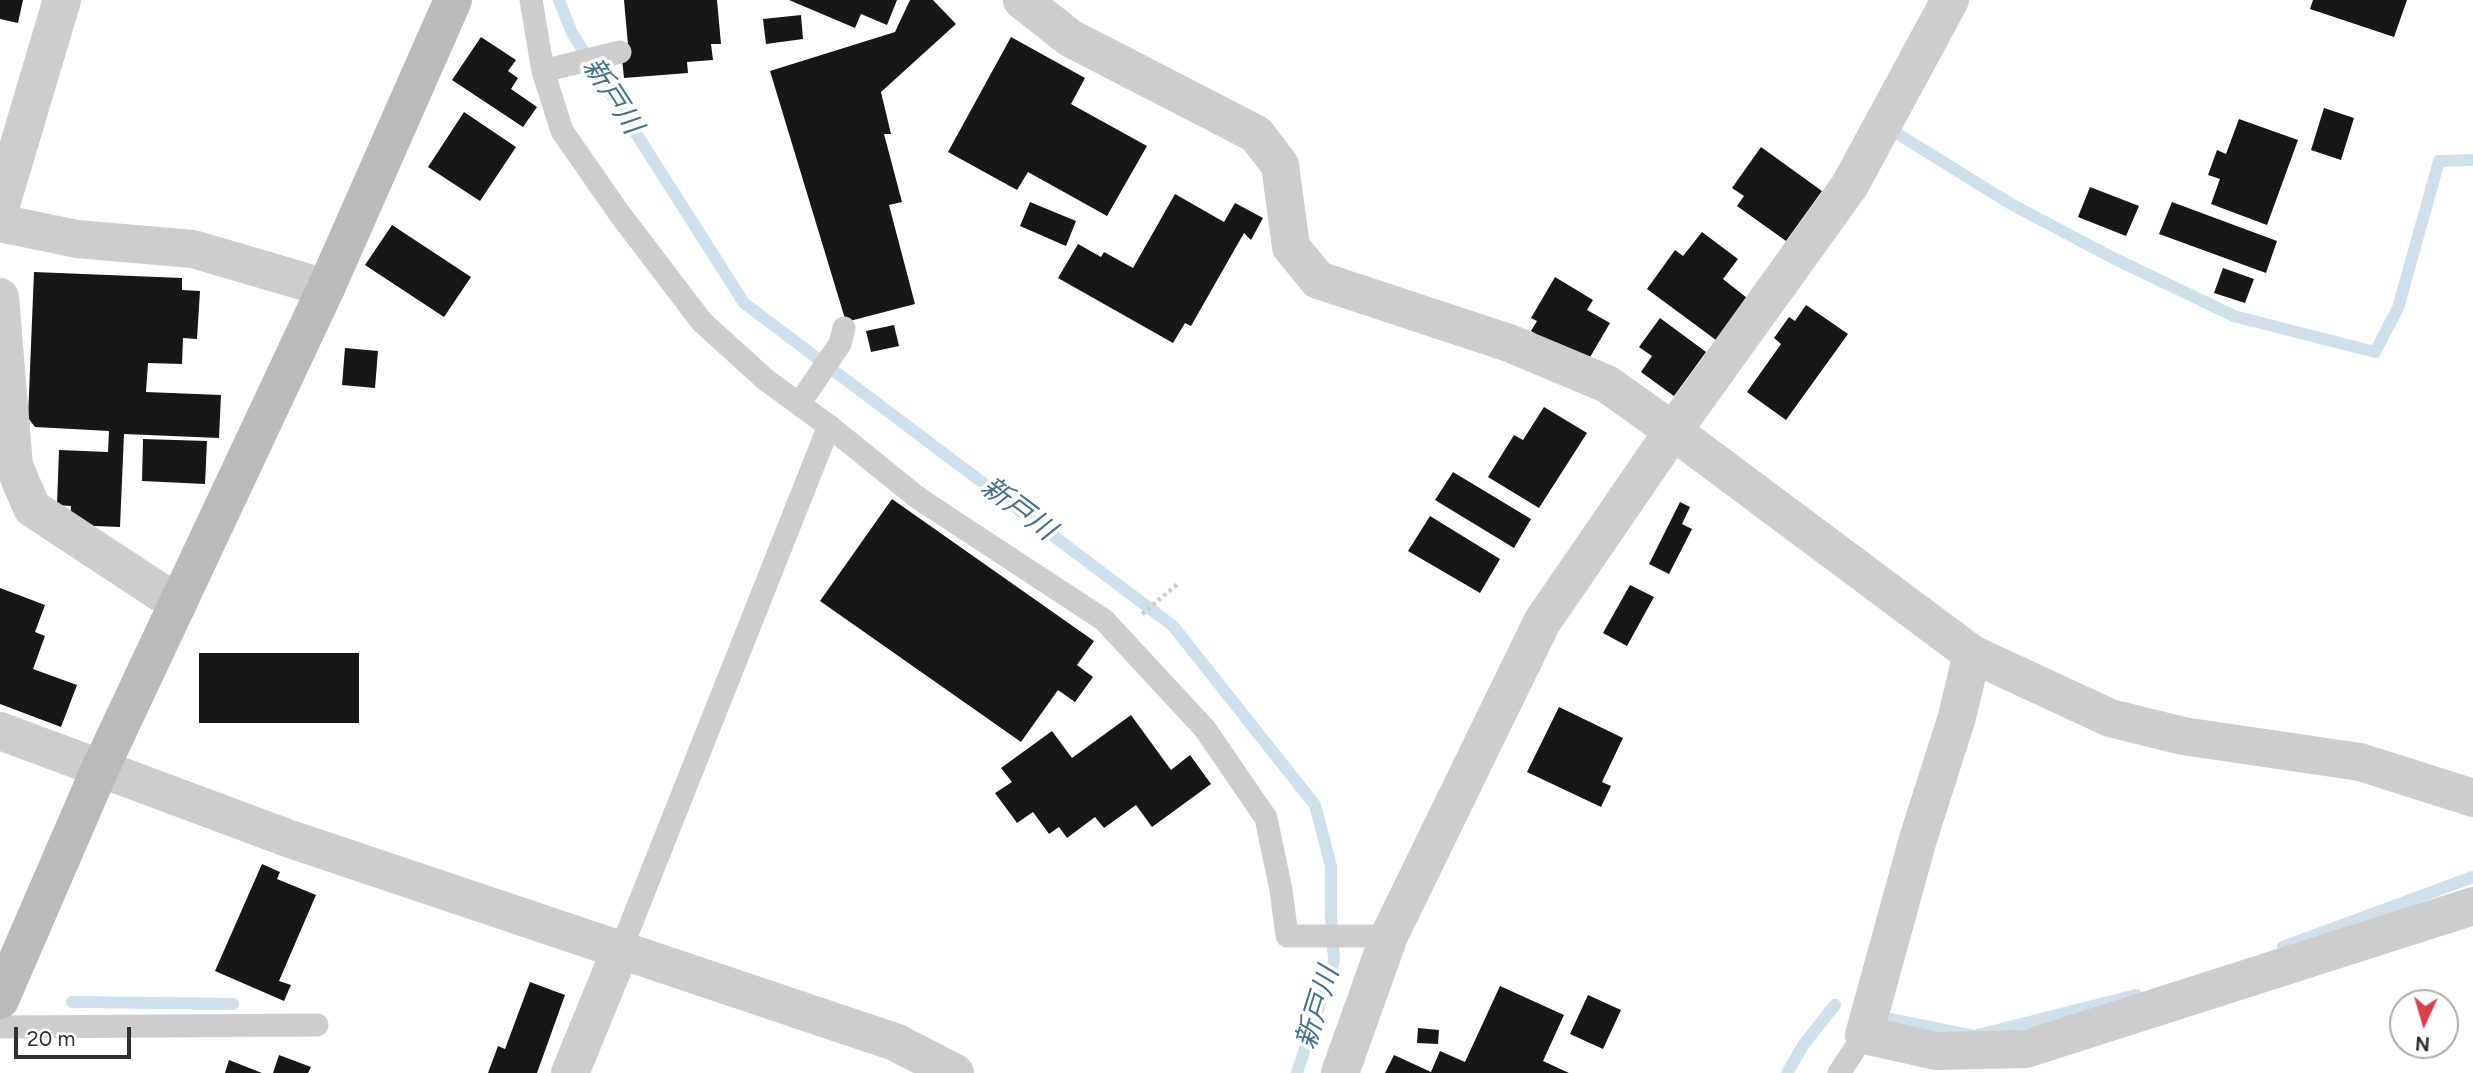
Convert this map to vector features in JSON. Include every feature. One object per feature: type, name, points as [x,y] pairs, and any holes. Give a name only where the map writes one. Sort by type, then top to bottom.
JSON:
[{"type":"street","points":[[0,208],[62,0]]},
{"type":"street","points":[[0,1000],[100,769],[326,288],[453,0]]},
{"type":"street","points":[[1022,0],[1070,38],[1256,134],[1280,165],[1291,247],[1318,280],[1509,343],[1607,384],[1972,654],[2110,718],[2183,736],[2360,762],[2473,798]]},
{"type":"street","points":[[1340,1073],[1377,937],[1542,622],[1674,431],[1850,185],[1950,0]]},
{"type":"street","points":[[0,223],[77,239],[193,250],[326,288]]},
{"type":"street","points":[[0,297],[14,467],[32,508],[178,604]]},
{"type":"street","points":[[1972,654],[1957,718],[1918,839],[1864,1035],[1936,1051],[2024,1061],[2473,906]]},
{"type":"street","points":[[0,731],[290,839],[895,1042],[955,1073]]},
{"type":"street","points":[[570,1073],[621,949]]},
{"type":"lane","points":[[531,0],[553,69],[562,131],[619,213],[702,322],[766,380],[829,426],[918,498],[1104,620],[1205,729],[1266,818],[1281,890],[1287,936],[1377,937]]},
{"type":"lane","points":[[553,69],[617,52]]},
{"type":"lane","points":[[799,404],[821,374],[842,336]]},
{"type":"lane","points":[[621,949],[829,426]]},
{"type":"lane","points":[[0,1027],[317,1025]]},
{"type":"lane","points":[[1839,1073],[1864,1035]]},
{"type":"path","points":[[1139,617],[1179,583]]},
{"type":"building","points":[[0,0],[23,0],[18,23],[0,19]]},
{"type":"building","points":[[624,0],[717,0],[721,44],[711,44],[713,60],[687,62],[688,73],[624,78],[622,59],[629,56]]},
{"type":"building","points":[[789,0],[897,0],[887,25],[861,14],[855,28]]},
{"type":"building","points":[[910,0],[933,0],[956,24],[881,92],[891,134],[884,134],[902,202],[889,205],[915,304],[846,322],[770,71],[895,32]]},
{"type":"building","points":[[2313,0],[2407,0],[2394,37],[2310,9]]},
{"type":"building","points":[[801,15],[803,39],[766,44],[763,19]]},
{"type":"building","points":[[481,37],[516,60],[508,71],[518,78],[511,89],[537,107],[523,127],[452,80]]},
{"type":"building","points":[[1011,37],[1085,78],[1071,104],[1147,146],[1107,216],[1028,172],[1017,190],[948,152]]},
{"type":"building","points":[[2324,108],[2354,118],[2341,160],[2311,150]]},
{"type":"building","points":[[464,112],[516,147],[480,201],[428,167]]},
{"type":"building","points":[[2239,119],[2298,140],[2267,225],[2211,204],[2220,179],[2208,175],[2217,150],[2226,154]]},
{"type":"building","points":[[1761,147],[1822,191],[1786,241],[1737,206],[1744,196],[1732,188]]},
{"type":"building","points":[[2090,187],[2139,206],[2126,236],[2078,217]]},
{"type":"building","points":[[1175,194],[1224,222],[1235,203],[1263,218],[1251,240],[1244,233],[1191,326],[1185,323],[1173,343],[1058,278],[1078,244],[1101,257],[1104,252],[1133,268]]},
{"type":"building","points":[[1030,202],[1076,221],[1066,246],[1020,226]]},
{"type":"building","points":[[2172,202],[2277,241],[2266,273],[2159,234]]},
{"type":"building","points":[[392,225],[471,277],[444,317],[365,265]]},
{"type":"building","points":[[1702,232],[1738,259],[1723,279],[1747,298],[1716,340],[1647,289],[1675,250],[1683,256]]},
{"type":"building","points":[[2223,268],[2254,279],[2245,303],[2214,293]]},
{"type":"building","points":[[34,272],[182,278],[182,290],[200,291],[197,339],[183,338],[182,364],[148,363],[146,392],[221,395],[219,438],[124,434],[120,527],[70,525],[71,506],[57,505],[59,450],[108,452],[109,431],[35,427],[28,418]]},
{"type":"building","points":[[1555,277],[1593,300],[1587,310],[1610,323],[1586,364],[1531,331],[1537,321],[1531,318]]},
{"type":"building","points":[[1806,305],[1848,334],[1786,420],[1747,392],[1781,344],[1774,338],[1789,317],[1795,321]]},
{"type":"building","points":[[1660,318],[1706,352],[1674,396],[1641,372],[1652,356],[1639,347]]},
{"type":"building","points":[[894,325],[899,346],[871,352],[866,331]]},
{"type":"building","points":[[345,348],[378,351],[375,388],[342,385]]},
{"type":"building","points":[[1544,407],[1587,433],[1539,508],[1488,477],[1514,435],[1523,440]]},
{"type":"building","points":[[143,439],[207,441],[205,484],[142,481]]},
{"type":"building","points":[[1453,472],[1531,519],[1514,548],[1435,500]]},
{"type":"building","points":[[892,499],[1094,641],[1077,665],[1093,677],[1075,702],[1058,690],[1021,742],[820,601]]},
{"type":"building","points":[[1680,502],[1690,507],[1682,524],[1692,529],[1669,574],[1649,564]]},
{"type":"building","points":[[1430,516],[1500,559],[1480,593],[1408,551]]},
{"type":"building","points":[[1630,585],[1654,597],[1627,646],[1603,633]]},
{"type":"building","points":[[0,588],[45,605],[35,632],[45,636],[33,669],[77,685],[61,727],[0,704]]},
{"type":"building","points":[[199,653],[359,653],[359,723],[199,723]]},
{"type":"building","points":[[1559,707],[1623,738],[1602,782],[1611,786],[1601,807],[1527,772]]},
{"type":"building","points":[[1131,715],[1171,770],[1190,755],[1211,784],[1152,827],[1136,805],[1104,828],[1095,817],[1067,838],[1059,827],[1049,834],[1033,812],[1017,823],[995,793],[1012,782],[1001,768],[1052,731],[1072,758]]},
{"type":"building","points":[[262,864],[280,872],[277,879],[316,895],[279,981],[291,985],[284,1001],[215,971]]},
{"type":"building","points":[[530,982],[565,995],[537,1073],[488,1073],[498,1046],[505,1049]]},
{"type":"building","points":[[1500,986],[1564,1015],[1543,1061],[1569,1073],[1385,1073],[1394,1055],[1431,1072],[1440,1051],[1465,1062]]},
{"type":"building","points":[[1588,995],[1621,1010],[1603,1049],[1570,1034]]},
{"type":"building","points":[[1418,1028],[1439,1030],[1438,1044],[1417,1043]]},
{"type":"building","points":[[279,1055],[311,1067],[308,1073],[273,1073]]},
{"type":"building","points":[[229,1060],[262,1073],[225,1073]]},
{"type":"waterway","name":"新戸川","points":[[559,0],[572,33],[744,303],[1173,626],[1315,805],[1331,866],[1334,961],[1297,1073]]},
{"type":"waterway","points":[[1901,136],[2011,204],[2113,258],[2234,316],[2375,352],[2398,308],[2439,161],[2473,160]]},
{"type":"waterway","points":[[2283,947],[2473,877]]},
{"type":"waterway","points":[[1890,1019],[1974,1036],[2136,995]]},
{"type":"waterway","points":[[72,1002],[233,1004]]},
{"type":"waterway","points":[[1787,1073],[1804,1044],[1835,1005]]}]
